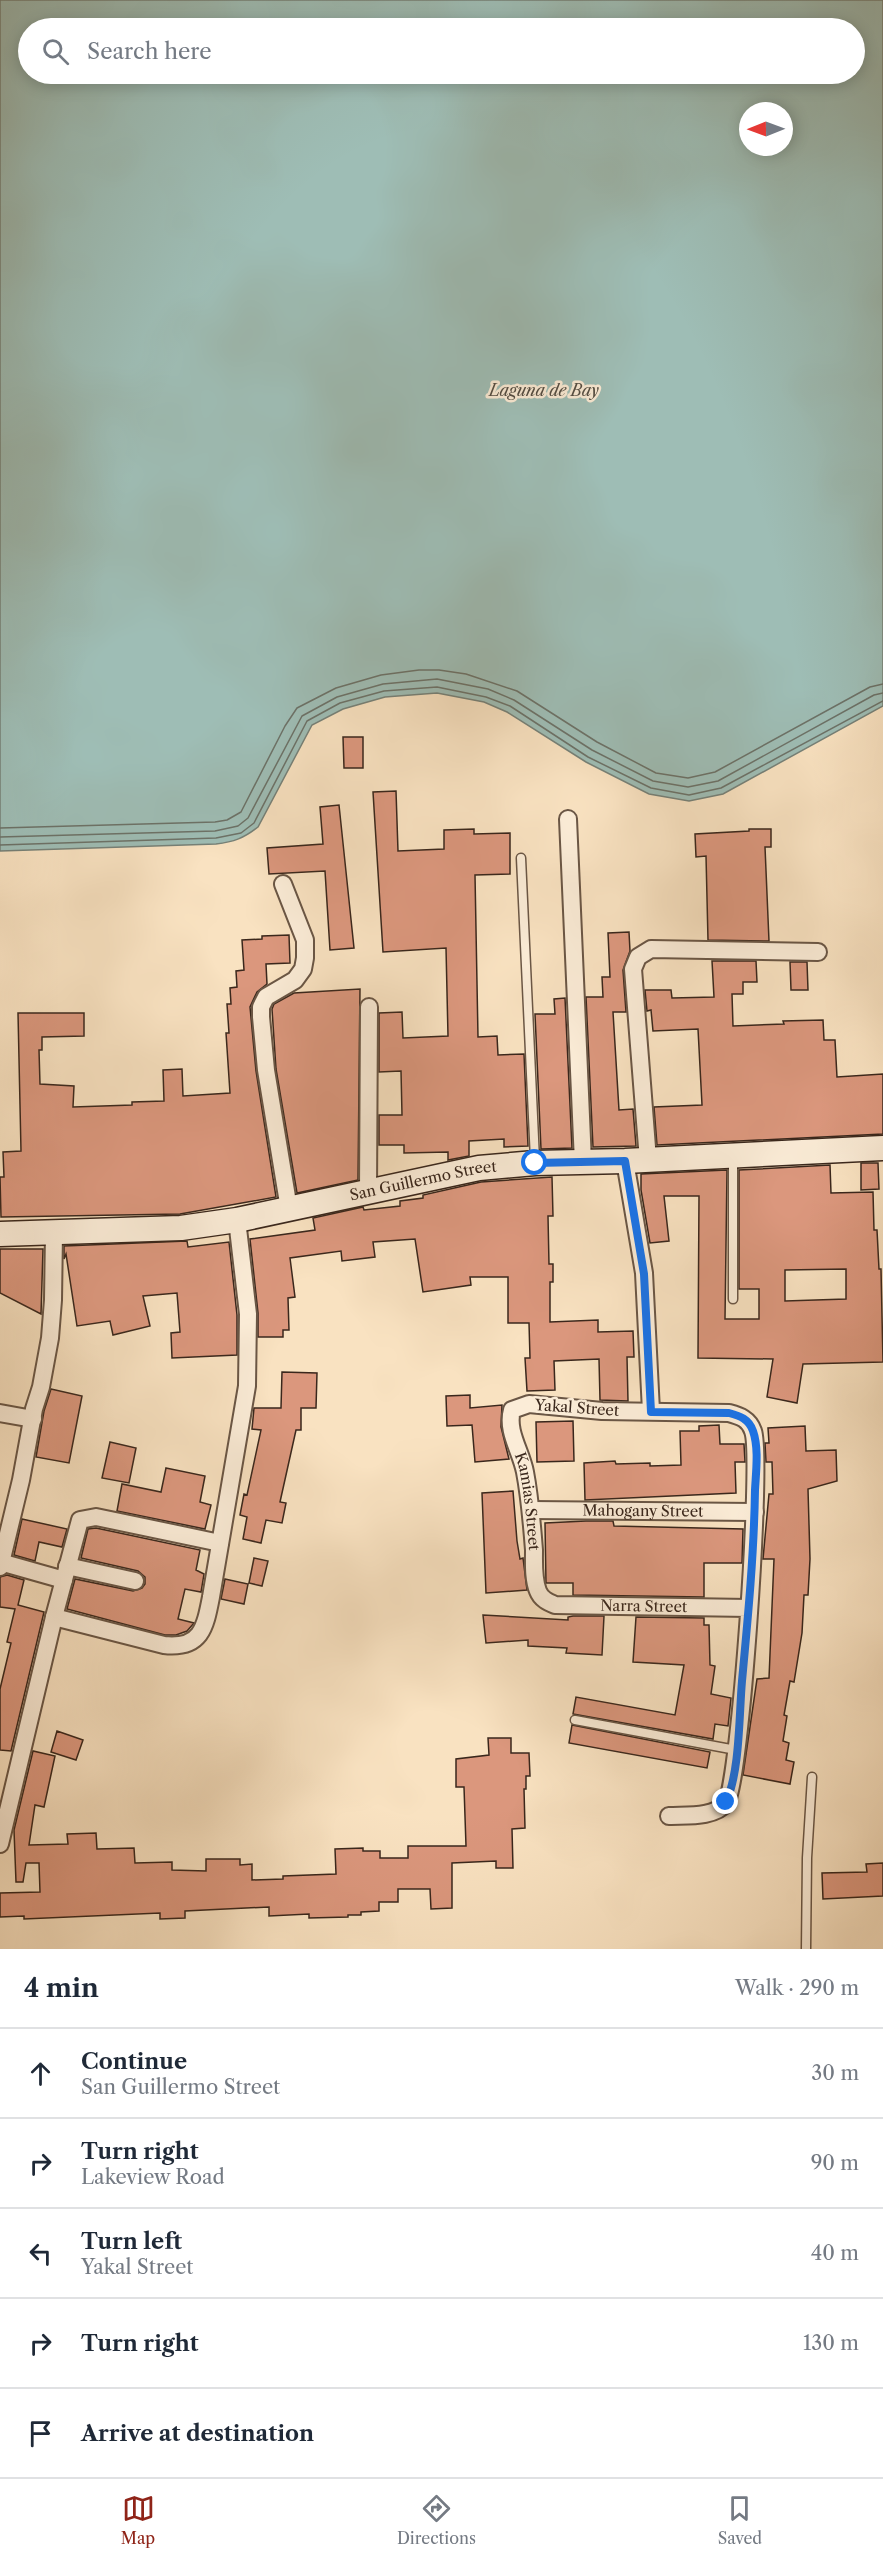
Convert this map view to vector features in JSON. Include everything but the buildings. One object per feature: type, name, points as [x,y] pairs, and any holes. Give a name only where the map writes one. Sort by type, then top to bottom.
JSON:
[{"type":"main road","name":"San Guillermo Street","points":[[0,1234],[181,1228],[237,1220],[479,1168],[535,1163],[883,1149]]},
{"type":"street","points":[[568,819],[583,1162]]},
{"type":"street","points":[[283,884],[305,940],[305,958],[303,969],[295,980],[266,998],[261,1007],[261,1017],[266,1070],[289,1209]]},
{"type":"street","points":[[651,1412],[637,1160],[633,969],[638,957],[651,949],[818,951]]},
{"type":"street","points":[[368,1192],[369,1008]]},
{"type":"street","points":[[54,1617],[177,1647],[191,1642],[201,1634],[206,1623],[241,1425],[249,1348],[248,1314],[237,1220]]},
{"type":"street","points":[[54,1233],[50,1338],[0,1564],[135,1581]]},
{"type":"street","name":"Yakal Street","points":[[512,1410],[529,1404],[602,1410],[729,1413],[741,1416],[749,1422],[754,1432],[756,1446],[755,1512]]},
{"type":"street","name":"Kamias Street","points":[[512,1410],[509,1419],[525,1471],[531,1510],[536,1581],[541,1596]]},
{"type":"street","points":[[0,1413],[33,1419]]},
{"type":"street","name":"Mahogany Street","points":[[531,1510],[755,1512]]},
{"type":"street","points":[[669,1816],[713,1811],[726,1802],[730,1793],[749,1608],[755,1512]]},
{"type":"street","points":[[0,1844],[78,1524],[85,1517],[96,1517],[220,1543]]},
{"type":"street","name":"Narra Street","points":[[541,1596],[555,1605],[749,1608]]},
{"type":"lane","points":[[521,858],[535,1163]]},
{"type":"lane","points":[[733,1299],[734,1155]]},
{"type":"lane","points":[[575,1720],[736,1750]]},
{"type":"lane","points":[[806,1949],[807,1858],[812,1777]]},
{"type":"water","name":"Laguna de Bay","points":[[0,0],[883,0],[883,706],[723,794],[689,801],[649,794],[586,762],[507,712],[484,702],[437,693],[385,697],[343,709],[312,725],[258,827],[228,842],[0,851]]},
{"type":"route","points":[[535,1163],[625,1161],[644,1274],[651,1412],[729,1413],[741,1416],[749,1422],[754,1432],[756,1446],[755,1512],[749,1608],[736,1750],[730,1793],[726,1802]]}]
